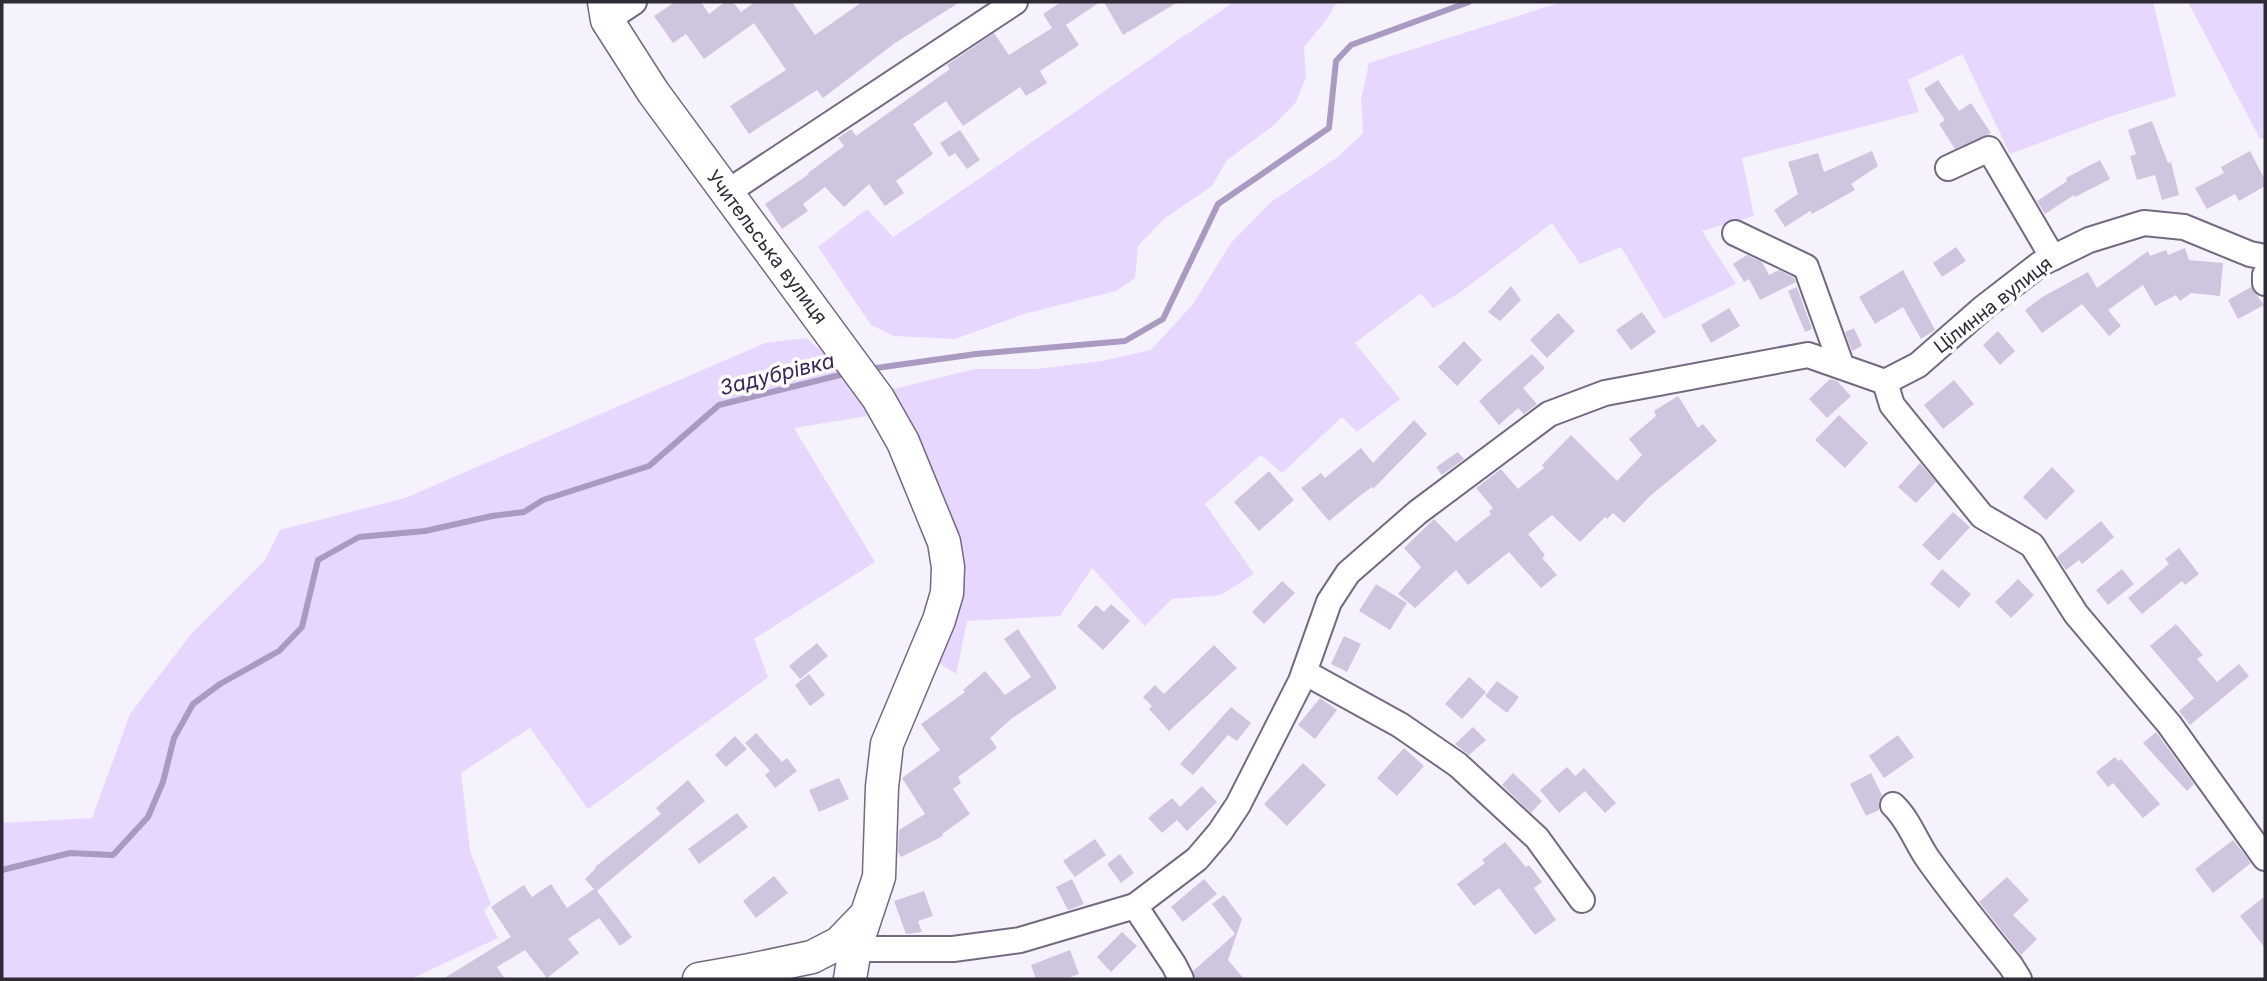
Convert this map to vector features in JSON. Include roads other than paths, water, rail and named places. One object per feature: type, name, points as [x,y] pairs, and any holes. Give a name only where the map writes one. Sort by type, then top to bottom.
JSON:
[{"type":"main road","name":"Учительська вулиця","points":[[606,11],[653,92],[878,398],[908,455],[944,542],[948,567],[947,593],[939,620],[887,744],[882,787],[879,877],[852,964]]},
{"type":"main road","points":[[699,979],[812,957],[839,943],[866,914]]},
{"type":"main road","points":[[750,971],[797,979]]},
{"type":"street","points":[[606,11],[634,2]]},
{"type":"street","points":[[726,193],[1015,2]]},
{"type":"street","points":[[1948,168],[1989,149],[2053,258]]},
{"type":"street","name":"Цілинна вулиця","points":[[1885,382],[1918,365],[2040,264],[2089,240],[2144,223],[2184,227],[2250,254],[2265,257]]},
{"type":"street","points":[[1735,233],[1807,267],[1842,367]]},
{"type":"street","points":[[2265,275],[2265,283]]},
{"type":"street","points":[[852,964],[1020,940],[1135,906],[1197,859],[1220,832],[1238,805],[1304,672],[1329,602],[1348,573],[1418,512],[1549,414],[1605,393],[1808,355],[1885,382],[1892,405],[1982,516],[2032,545],[2076,614],[2169,724],[2265,858]]},
{"type":"street","points":[[1304,672],[1400,725],[1458,765],[1537,838],[1582,900]]},
{"type":"street","points":[[1893,805],[1902,814],[1916,842],[1949,889],[2019,979]]},
{"type":"street","points":[[1135,906],[1181,979]]},
{"type":"waterway","name":"Задубрівка","points":[[869,369],[976,354],[1125,341],[1163,319],[1218,204],[1329,128],[1336,61],[1351,45],[1469,2]]},
{"type":"waterway","name":"Задубрівка","points":[[2,870],[70,853],[113,855],[148,817],[163,782],[174,738],[193,704],[220,684],[279,651],[302,627],[318,560],[359,537],[425,531],[492,516],[524,512],[543,500],[649,466],[719,405],[848,373]]}]
